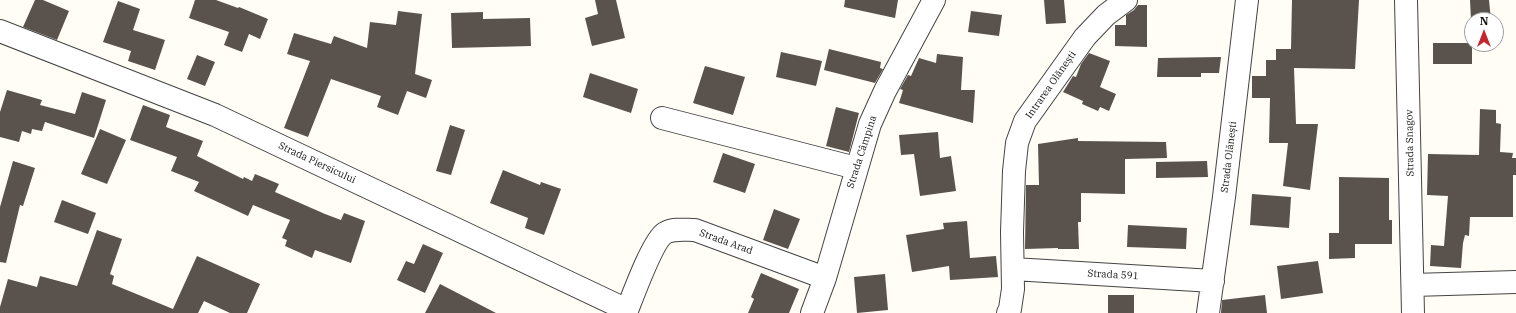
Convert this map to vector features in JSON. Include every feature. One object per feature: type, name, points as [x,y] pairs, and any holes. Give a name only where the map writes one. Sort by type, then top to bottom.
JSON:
[{"type":"street","name":"Strada Câmpina","points":[[817,312],[856,168],[870,124],[885,91],[934,0]]},
{"type":"street","name":"Intrarea Olănești","points":[[1009,311],[1013,289],[1014,171],[1017,143],[1025,122],[1085,37],[1106,15],[1126,0]]},
{"type":"street","name":"Strada Olănești","points":[[1208,313],[1247,0]]},
{"type":"street","name":"Strada Snagov","points":[[1406,0],[1413,285],[1411,313]]},
{"type":"street","name":"Strada Piersicului","points":[[0,31],[215,115],[626,312]]},
{"type":"street","points":[[662,118],[856,168]]},
{"type":"street","name":"Strada Arad","points":[[626,312],[654,247],[664,233],[678,230],[695,230],[825,278]]},
{"type":"street","name":"Strada 591","points":[[1012,269],[1213,281]]},
{"type":"street","points":[[1413,285],[1516,282]]},
{"type":"building","points":[[35,0],[43,0],[69,11],[57,40],[23,27]]},
{"type":"building","points":[[195,0],[216,0],[238,8],[239,7],[268,19],[260,39],[249,34],[242,52],[224,45],[229,32],[189,18]]},
{"type":"building","points":[[595,0],[616,0],[625,38],[592,46],[585,18],[598,14]]},
{"type":"building","points":[[845,0],[898,0],[895,18],[844,7]]},
{"type":"building","points":[[1044,0],[1064,0],[1066,23],[1046,24]]},
{"type":"building","points":[[1292,0],[1359,0],[1355,69],[1294,68],[1296,124],[1318,124],[1310,190],[1283,186],[1288,143],[1269,143],[1270,98],[1252,98],[1252,76],[1266,76],[1266,60],[1276,60],[1276,49],[1291,49]]},
{"type":"building","points":[[1470,0],[1489,0],[1490,12],[1471,12]]},
{"type":"building","points":[[118,1],[140,9],[133,30],[165,40],[155,70],[128,61],[131,51],[103,42]]},
{"type":"building","points":[[1138,5],[1147,5],[1147,47],[1115,46],[1115,25],[1126,25],[1126,15],[1134,10]]},
{"type":"building","points":[[398,11],[422,14],[415,74],[432,80],[426,98],[407,91],[398,115],[377,107],[381,96],[331,79],[308,137],[284,128],[310,61],[287,54],[294,33],[331,44],[334,36],[367,48],[370,22],[396,25]]},
{"type":"building","points":[[971,11],[1002,15],[999,36],[968,32]]},
{"type":"building","points":[[483,12],[483,19],[530,18],[531,46],[452,48],[451,13]]},
{"type":"building","points":[[1433,43],[1464,43],[1464,52],[1472,52],[1472,64],[1433,64]]},
{"type":"building","points":[[829,49],[881,62],[880,68],[883,69],[875,83],[824,70]]},
{"type":"building","points":[[781,52],[822,61],[816,86],[776,77]]},
{"type":"building","points":[[1089,53],[1110,61],[1100,87],[1116,94],[1109,111],[1100,107],[1098,111],[1082,104],[1083,101],[1063,92],[1073,76],[1076,77],[1081,64]]},
{"type":"building","points":[[937,54],[963,57],[961,90],[975,90],[973,123],[899,103],[903,90],[900,89],[908,75],[911,76],[919,58],[936,63]]},
{"type":"building","points":[[197,55],[215,62],[205,86],[187,79]]},
{"type":"building","points":[[1221,57],[1219,73],[1201,73],[1201,77],[1157,77],[1158,58]]},
{"type":"building","points":[[705,66],[745,77],[733,115],[693,103]]},
{"type":"building","points":[[590,73],[638,89],[631,113],[583,97]]},
{"type":"building","points":[[7,90],[42,100],[40,105],[75,114],[82,92],[106,100],[94,138],[45,122],[42,131],[32,129],[31,134],[22,131],[19,142],[0,137],[0,112]]},
{"type":"building","points":[[143,105],[170,115],[166,127],[203,141],[197,156],[243,179],[244,177],[252,181],[255,174],[279,184],[275,192],[325,214],[341,220],[344,213],[365,221],[351,263],[315,250],[312,258],[285,246],[287,240],[282,238],[290,220],[253,205],[248,216],[194,191],[199,182],[171,171],[177,157],[130,140]]},
{"type":"building","points":[[836,107],[859,113],[849,152],[826,146]]},
{"type":"building","points":[[1480,109],[1496,110],[1496,123],[1501,124],[1500,152],[1513,153],[1512,158],[1516,158],[1516,175],[1513,175],[1513,217],[1470,217],[1469,236],[1465,235],[1463,243],[1461,268],[1430,266],[1431,245],[1444,246],[1448,196],[1427,195],[1428,154],[1479,155]]},
{"type":"building","points":[[450,125],[465,130],[451,175],[436,171]]},
{"type":"building","points":[[100,129],[126,140],[107,184],[81,174]]},
{"type":"building","points":[[938,132],[940,158],[951,156],[956,191],[920,196],[914,154],[901,155],[899,135]]},
{"type":"building","points":[[1078,138],[1078,141],[1166,142],[1167,158],[1125,159],[1125,194],[1081,193],[1081,222],[1078,222],[1079,249],[1025,249],[1026,185],[1039,185],[1038,144]]},
{"type":"building","points":[[723,153],[755,164],[745,193],[713,182]]},
{"type":"building","points":[[13,161],[35,168],[23,206],[20,205],[6,263],[0,262],[0,207]]},
{"type":"building","points":[[1207,161],[1208,177],[1156,178],[1156,162]]},
{"type":"building","points":[[503,170],[540,185],[541,182],[561,189],[544,235],[525,228],[528,218],[490,203]]},
{"type":"building","points":[[1339,177],[1389,178],[1389,220],[1392,220],[1392,244],[1355,244],[1355,258],[1329,259],[1329,233],[1339,233]]},
{"type":"building","points":[[1252,194],[1291,197],[1289,228],[1250,225]]},
{"type":"building","points":[[62,200],[96,213],[88,234],[54,222]]},
{"type":"building","points":[[774,209],[800,219],[788,249],[763,240]]},
{"type":"building","points":[[967,221],[970,258],[996,256],[998,277],[950,280],[949,266],[912,272],[906,235],[944,229],[943,223]]},
{"type":"building","points":[[1128,225],[1187,228],[1186,249],[1127,247]]},
{"type":"building","points":[[97,230],[122,239],[110,274],[114,276],[112,284],[173,309],[197,256],[260,284],[247,313],[230,313],[204,301],[198,313],[0,313],[0,307],[8,279],[37,287],[40,276],[77,286]]},
{"type":"building","points":[[423,244],[443,253],[425,293],[397,280],[406,261],[414,264]]},
{"type":"building","points":[[1318,261],[1323,293],[1281,299],[1277,266]]},
{"type":"building","points":[[761,273],[799,289],[789,313],[748,313],[754,299],[751,297]]},
{"type":"building","points":[[885,274],[888,310],[857,313],[854,277]]},
{"type":"building","points":[[440,284],[496,313],[425,313]]},
{"type":"building","points":[[1108,295],[1134,295],[1134,313],[1108,313]]},
{"type":"building","points":[[1265,295],[1267,313],[1221,313],[1222,300]]}]
